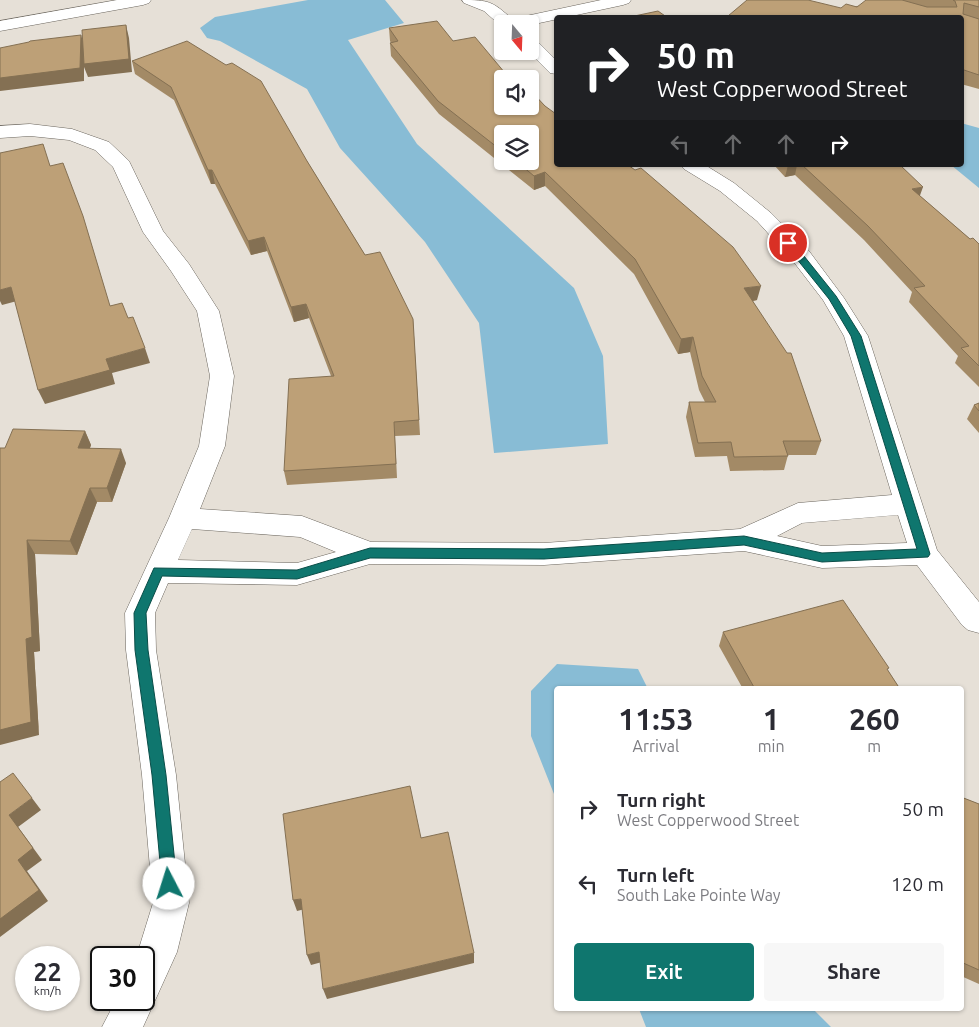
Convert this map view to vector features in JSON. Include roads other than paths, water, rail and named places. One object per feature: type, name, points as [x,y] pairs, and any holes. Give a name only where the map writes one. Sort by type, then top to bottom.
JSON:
[{"type":"street","points":[[0,26],[143,0]]},
{"type":"street","points":[[470,0],[491,4],[501,15]]},
{"type":"street","points":[[539,18],[623,0]]},
{"type":"street","points":[[539,53],[554,67]]},
{"type":"street","points":[[0,132],[30,130],[72,134],[102,146],[122,165],[153,232],[181,269],[208,311],[222,376],[212,446],[183,518],[140,613],[141,650],[159,775],[171,902],[155,959]]},
{"type":"street","points":[[694,167],[727,187],[764,217],[801,256],[833,298],[856,336],[924,554],[979,621]]},
{"type":"street","points":[[744,540],[798,513],[907,504]]},
{"type":"street","points":[[183,518],[302,527],[370,553]]},
{"type":"street","points":[[158,571],[297,574],[370,553],[544,554],[744,540],[822,557],[924,554]]},
{"type":"street","points":[[122,1027],[131,1011]]},
{"type":"water","points":[[308,0],[385,0],[404,23],[348,40],[417,144],[574,288],[603,356],[608,444],[494,453],[479,323],[425,242],[340,148],[307,89],[220,41],[207,38],[200,28],[215,17]]},
{"type":"water","points":[[964,124],[979,128],[979,188],[953,167],[964,167]]},
{"type":"water","points":[[557,664],[638,669],[646,686],[554,686],[554,794],[531,736],[531,691]]},
{"type":"water","points":[[640,1011],[815,1011],[831,1027],[646,1027]]}]
